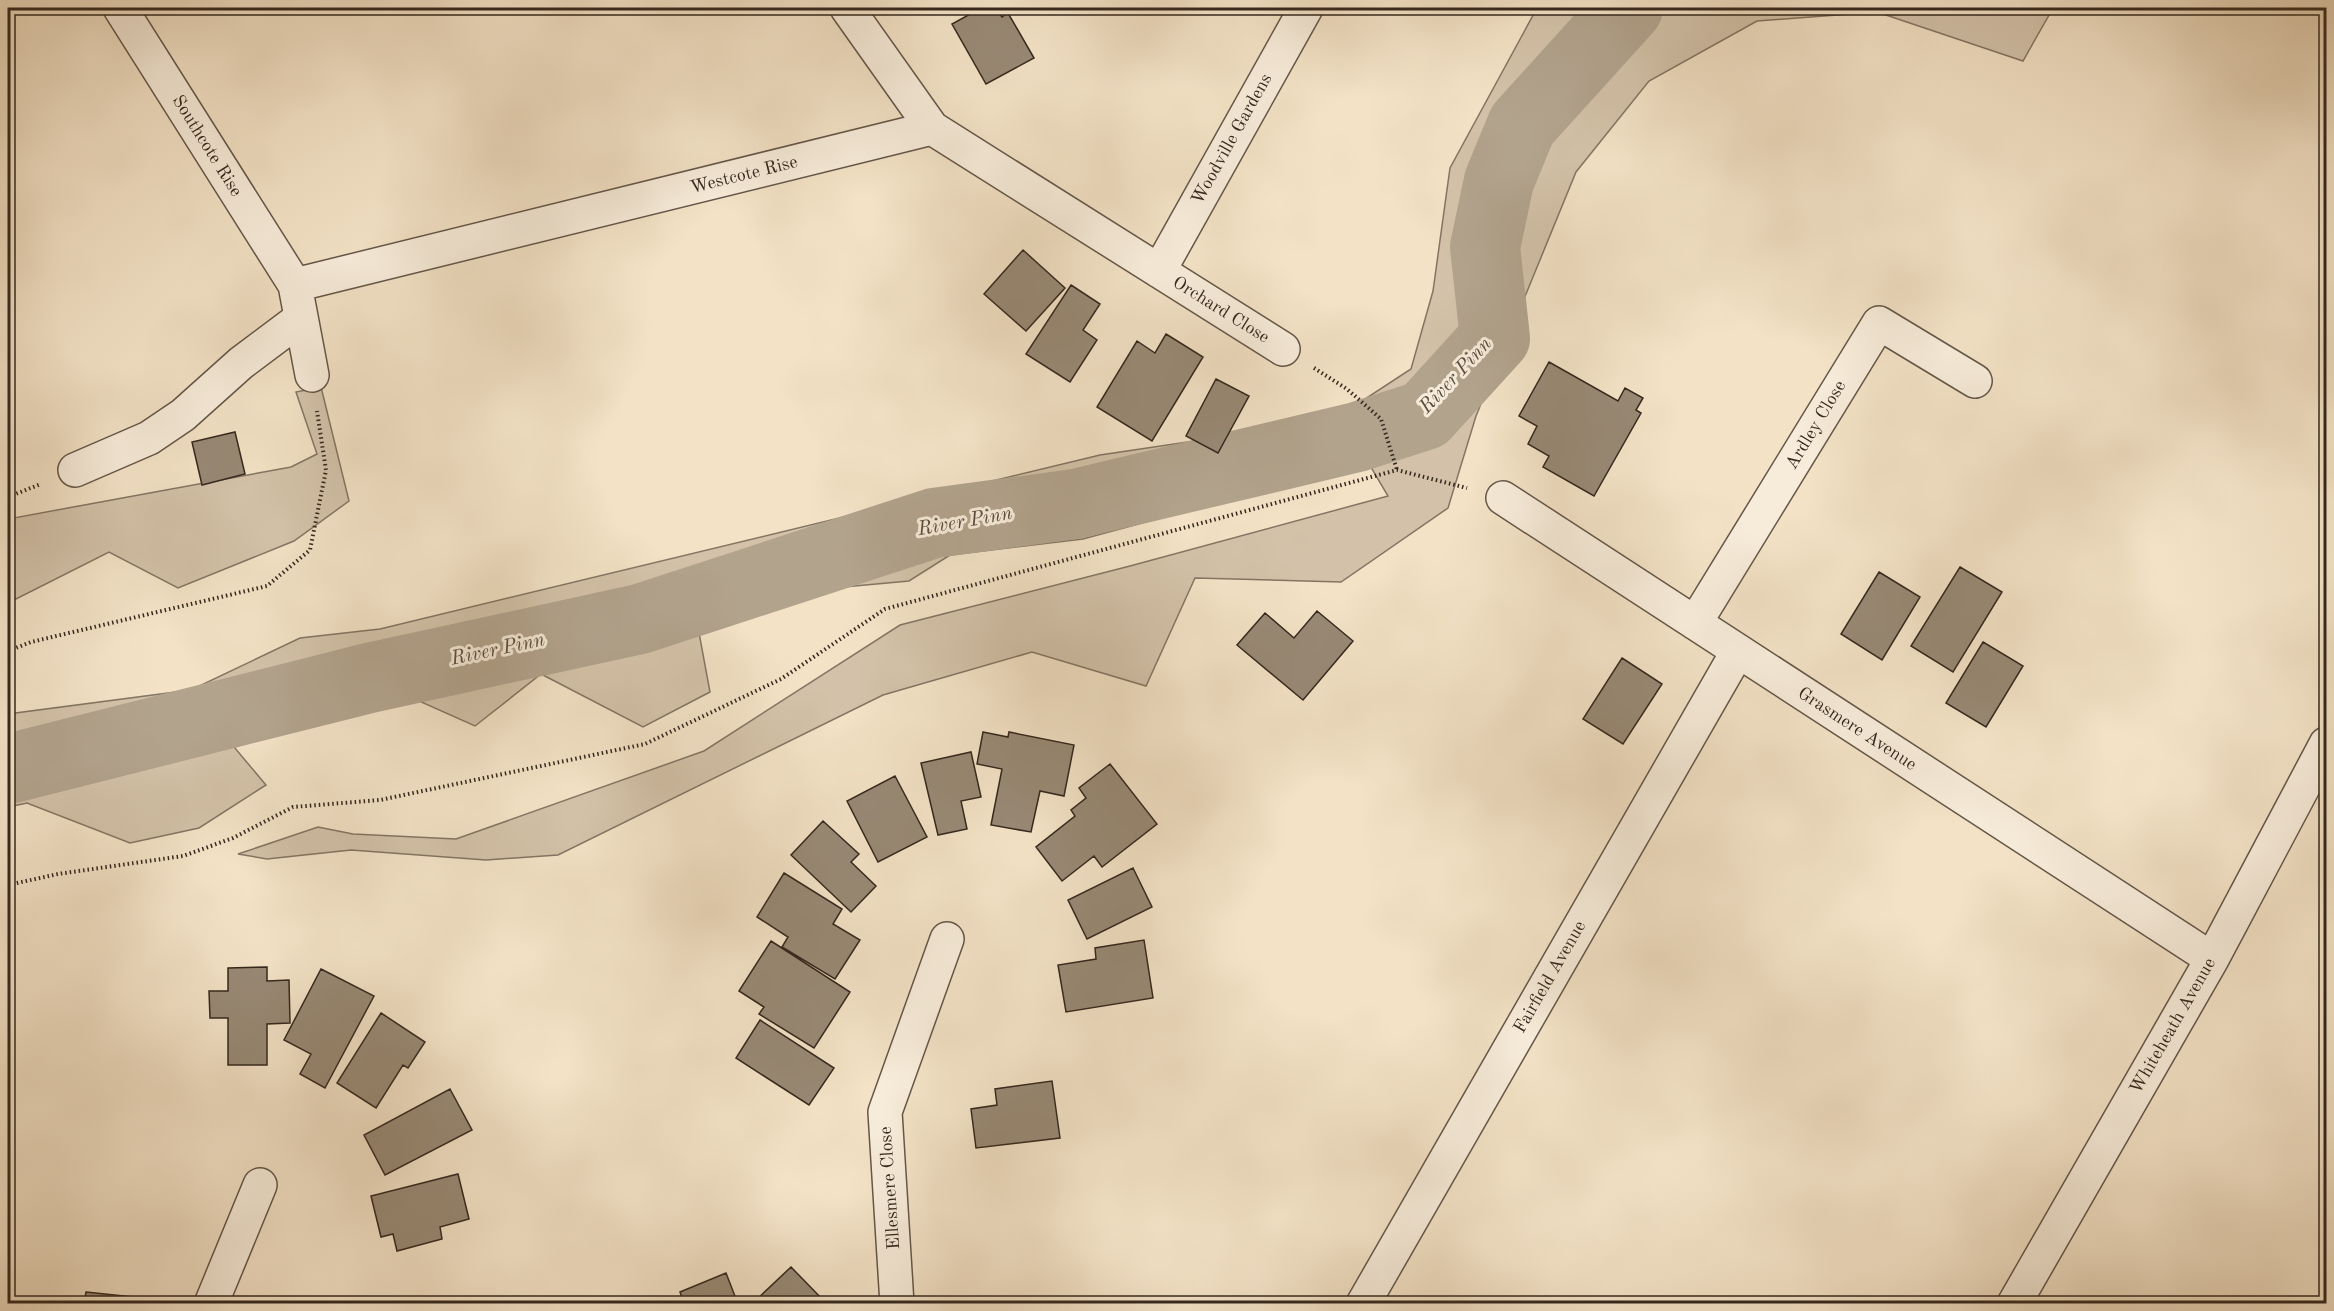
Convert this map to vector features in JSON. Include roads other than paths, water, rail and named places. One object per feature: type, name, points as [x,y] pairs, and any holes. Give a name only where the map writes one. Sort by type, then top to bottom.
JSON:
[{"type":"street","name":"Southcote Rise","points":[[120,8],[295,285]]},
{"type":"street","points":[[848,8],[932,129],[1159,271]]},
{"type":"street","name":"Woodville Gardens","points":[[1159,271],[1306,8]]},
{"type":"street","name":"Westcote Rise","points":[[295,285],[932,129]]},
{"type":"street","name":"Orchard Close","points":[[1159,271],[1283,349]]},
{"type":"street","points":[[295,285],[312,375]]},
{"type":"street","points":[[75,470],[149,438],[183,415],[241,363],[301,318]]},
{"type":"street","name":"Ardley Close","points":[[1695,623],[1879,323],[1975,381]]},
{"type":"street","name":"Grasmere Avenue","points":[[1503,498],[2212,959]]},
{"type":"street","name":"Fairfield Avenue","points":[[1363,1304],[1738,651]]},
{"type":"street","name":"Whiteheath Avenue","points":[[2014,1304],[2212,959],[2326,744]]},
{"type":"street","name":"Ellesmere Close","points":[[897,1304],[885,1112],[947,939]]},
{"type":"street","points":[[211,1304],[260,1185]]},
{"type":"waterway","name":"River Pinn","points":[[8,769],[369,678],[640,619],[934,523],[1075,504],[1357,437],[1425,415],[1495,338],[1485,247],[1499,181],[1522,125],[1628,8]]}]
